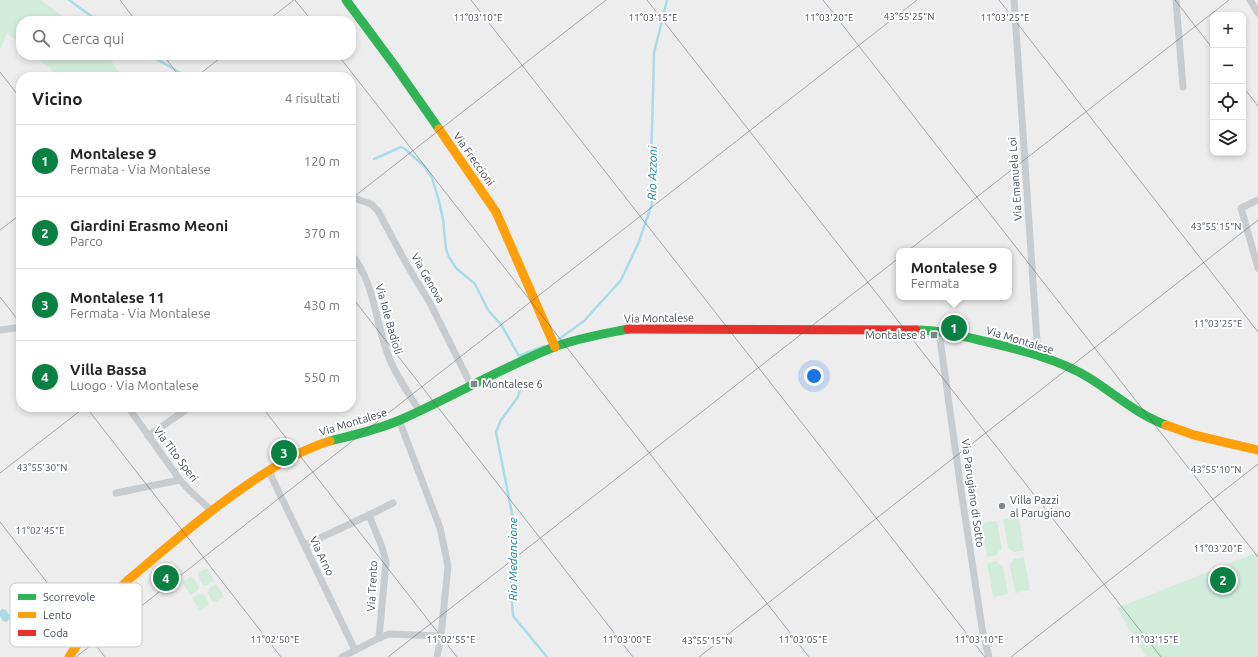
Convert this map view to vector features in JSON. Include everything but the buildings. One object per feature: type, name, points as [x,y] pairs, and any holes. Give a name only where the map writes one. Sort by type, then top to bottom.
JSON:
[{"type":"street","name":"Via Freccioni","points":[[346,0],[395,66],[496,212],[555,347]]},
{"type":"street","name":"Via Emanuela Loi","points":[[1014,0],[1038,356]]},
{"type":"street","points":[[1176,0],[1183,87]]},
{"type":"street","points":[[1250,0],[1258,13]]},
{"type":"street","name":"Via Genova","points":[[356,199],[371,204],[378,212],[430,303],[471,385]]},
{"type":"street","points":[[1258,200],[1242,208],[1258,268]]},
{"type":"street","name":"Via Iole Badioli","points":[[356,262],[370,290],[382,337],[390,360],[419,410]]},
{"type":"street","points":[[0,330],[16,329]]},
{"type":"street","name":"Via Montalese","points":[[125,583],[212,510],[242,488],[306,450],[399,420],[555,347],[590,336],[630,329],[878,329],[942,332],[1006,346],[1038,356],[1075,370],[1091,379],[1132,408],[1161,423],[1194,435],[1258,450]]},
{"type":"street","name":"Via Parugiano di Sotto","points":[[942,332],[940,340],[960,490],[989,657]]},
{"type":"street","name":"Via Tito Speri","points":[[131,412],[180,480],[212,510]]},
{"type":"street","points":[[148,436],[183,412]]},
{"type":"street","points":[[399,420],[440,528],[448,566],[441,636],[437,657]]},
{"type":"street","name":"Via Arno","points":[[269,471],[355,650]]},
{"type":"street","points":[[116,493],[180,480]]},
{"type":"street","points":[[305,546],[393,503]]},
{"type":"street","name":"Via Trento","points":[[369,515],[382,547],[386,562],[379,638]]},
{"type":"street","points":[[342,657],[379,638],[394,633],[441,636]]},
{"type":"street","name":"Via Montalese","points":[[69,657],[76,647]]},
{"type":"green space","points":[[0,0],[41,0],[62,16],[16,16],[16,40],[7,33],[0,50]]},
{"type":"green space","points":[[40,60],[111,60],[119,72],[54,72]]},
{"type":"green space","points":[[1019,517],[1024,551],[1014,552],[1008,548],[1003,519]]},
{"type":"green space","points":[[997,521],[1002,549],[997,555],[987,557],[982,523]]},
{"type":"green space","points":[[1258,552],[1258,657],[1146,657],[1117,608]]},
{"type":"green space","points":[[1024,557],[1030,590],[1015,593],[1010,565],[1014,559]]},
{"type":"green space","points":[[997,561],[1003,566],[1008,594],[993,597],[987,563]]},
{"type":"green space","points":[[207,568],[214,581],[207,585],[203,585],[198,573]]},
{"type":"green space","points":[[191,577],[199,587],[197,591],[190,595],[182,582]]},
{"type":"green space","points":[[217,584],[224,597],[215,602],[212,601],[208,593],[209,589]]},
{"type":"green space","points":[[200,594],[204,595],[209,603],[208,606],[200,611],[192,598]]},
{"type":"water","points":[[2,609],[6,610],[10,616],[9,620],[6,622],[3,621],[0,616],[0,611]]},
{"type":"waterway","points":[[69,0],[91,16]]},
{"type":"waterway","name":"Rio Azzoni","points":[[559,339],[584,321],[621,280],[638,244],[652,204],[651,161],[654,53],[667,0]]},
{"type":"waterway","points":[[158,60],[179,72]]},
{"type":"waterway","points":[[374,159],[401,147],[425,167],[432,178],[439,201],[443,219],[446,249],[456,268],[475,284],[488,310],[502,326],[519,356],[544,346]]},
{"type":"waterway","name":"Rio Medancione","points":[[521,385],[518,397],[501,420],[496,432],[514,524],[511,588],[513,616],[547,657]]},
{"type":"traffic: fast","points":[[346,0],[439,129]]},
{"type":"traffic: fast","points":[[330,441],[391,424],[534,355],[554,347],[581,339],[628,329]]},
{"type":"traffic: fast","points":[[916,330],[963,336],[1051,360],[1079,372],[1146,416],[1166,425]]},
{"type":"traffic: slow","points":[[439,129],[496,212],[555,347]]},
{"type":"traffic: slow","points":[[1166,425],[1194,435],[1258,450]]},
{"type":"traffic: slow","points":[[125,583],[178,538],[247,485],[288,459],[330,441]]},
{"type":"traffic: slow","points":[[69,657],[76,647]]},
{"type":"traffic: jam","points":[[628,329],[916,330]]},
{"type":"place","name":"Montalese 9","points":[[954,328]]},
{"type":"place","name":"Montalese 8","points":[[934,335]]},
{"type":"place","name":"Montalese 6","points":[[474,384]]},
{"type":"place","name":"Montalese 11","points":[[284,453]]},
{"type":"place","name":"Villa Pazzi al Parugiano","points":[[1002,506]]},
{"type":"place","name":"Villa Bassa","points":[[166,578]]},
{"type":"place","name":"Giardini Erasmo Meoni","points":[[1223,580]]}]
